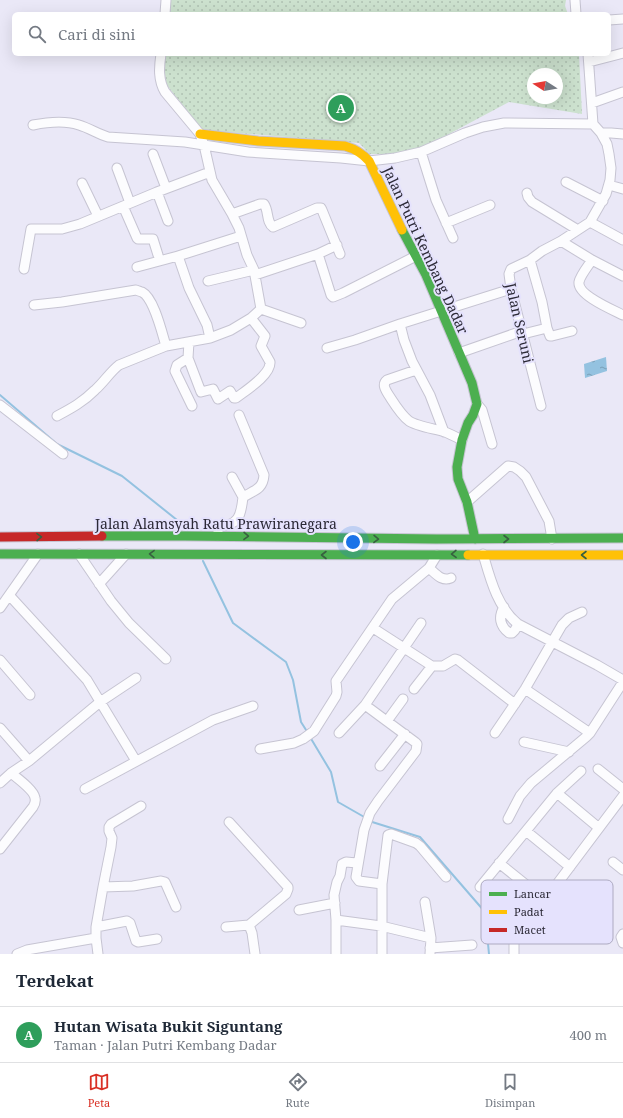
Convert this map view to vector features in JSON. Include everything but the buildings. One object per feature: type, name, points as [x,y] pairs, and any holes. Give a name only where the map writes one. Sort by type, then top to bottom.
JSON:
[{"type":"main road","name":"Jalan Putri Kembang Dadar","points":[[200,134],[258,141],[345,146],[357,150],[369,161],[442,310],[472,383],[477,404]]},
{"type":"main road","points":[[475,539],[467,502],[458,479],[457,467],[462,440],[477,404]]},
{"type":"main road","name":"Jalan Alamsyah Ratu Prawiranegara","points":[[0,537],[218,536],[358,539],[623,538]]},
{"type":"main road","points":[[0,554],[623,555]]},
{"type":"street","points":[[165,12],[166,0]]},
{"type":"street","points":[[575,0],[576,12]]},
{"type":"street","points":[[611,20],[623,19]]},
{"type":"street","points":[[611,55],[623,53]]},
{"type":"street","points":[[161,56],[161,85],[165,92],[200,134],[215,186],[232,214],[254,270],[261,309]]},
{"type":"street","points":[[33,125],[51,122],[70,122],[108,137],[185,142],[248,152],[369,161],[394,158],[421,152],[465,132],[504,123],[593,124],[588,58],[602,56]]},
{"type":"street","points":[[592,103],[623,92]]},
{"type":"street","name":"Jalan Seruni","points":[[541,406],[511,290],[509,278],[510,271],[514,267],[530,260],[590,222],[603,201],[609,185],[611,168],[607,144],[601,133],[593,124]]},
{"type":"street","points":[[601,133],[623,134]]},
{"type":"street","points":[[421,152],[436,200],[453,238]]},
{"type":"street","points":[[153,154],[166,188]]},
{"type":"street","points":[[117,168],[137,238],[153,239],[158,256]]},
{"type":"street","points":[[24,269],[31,229],[62,228],[80,224],[166,188],[210,172]]},
{"type":"street","points":[[566,182],[603,201]]},
{"type":"street","points":[[82,183],[98,216]]},
{"type":"street","points":[[609,185],[623,189]]},
{"type":"street","points":[[157,192],[168,221]]},
{"type":"street","points":[[527,193],[532,202],[578,230]]},
{"type":"street","points":[[232,214],[264,204],[270,224],[273,227],[317,208],[321,208],[340,254]]},
{"type":"street","points":[[446,223],[490,206]]},
{"type":"street","points":[[590,222],[623,240]]},
{"type":"street","points":[[137,267],[241,236]]},
{"type":"street","points":[[561,241],[592,260],[623,276]]},
{"type":"street","points":[[208,281],[318,254],[337,245]]},
{"type":"street","points":[[318,254],[333,297],[416,256]]},
{"type":"street","points":[[178,256],[189,288],[207,325],[210,338]]},
{"type":"street","points":[[530,260],[542,302],[546,328],[550,336],[554,337],[572,331]]},
{"type":"street","points":[[592,260],[580,279],[580,289],[593,300],[623,315]]},
{"type":"street","points":[[34,305],[136,290],[142,292],[146,296],[155,312],[166,346]]},
{"type":"street","points":[[326,348],[355,340],[442,310],[511,290]]},
{"type":"street","points":[[57,416],[77,406],[96,390],[119,365],[166,346],[210,338],[231,330],[251,318],[261,309]]},
{"type":"street","points":[[261,309],[301,322]]},
{"type":"street","points":[[189,342],[188,358],[201,392],[213,389],[218,399],[230,391],[234,398],[236,398],[259,380],[267,372],[270,365],[270,362],[261,346],[265,336],[251,318]]},
{"type":"street","points":[[400,324],[404,340],[416,370],[430,395],[444,432]]},
{"type":"street","points":[[459,353],[522,332],[546,328]]},
{"type":"street","points":[[188,358],[177,365],[175,371],[192,406]]},
{"type":"street","points":[[416,370],[387,380],[384,384],[400,413],[410,422],[444,432],[462,440]]},
{"type":"street","points":[[477,404],[482,410],[492,444]]},
{"type":"street","points":[[0,405],[63,454]]},
{"type":"street","points":[[239,415],[264,475],[262,486],[244,497]]},
{"type":"street","points":[[467,502],[508,466],[514,467],[526,477],[548,521],[552,539]]},
{"type":"street","points":[[218,536],[218,527],[227,526],[233,523],[240,516],[244,497],[232,477]]},
{"type":"street","points":[[0,608],[38,554]]},
{"type":"street","points":[[79,554],[111,601],[129,623],[166,659]]},
{"type":"street","points":[[99,584],[126,554]]},
{"type":"street","points":[[483,554],[495,593],[512,620],[597,664],[623,681],[590,733],[531,783],[520,796],[508,819]]},
{"type":"street","points":[[260,749],[294,743],[303,739],[314,731],[336,696],[336,681],[392,599],[429,568],[437,555]]},
{"type":"street","points":[[429,568],[442,579],[447,580],[451,578]]},
{"type":"street","points":[[9,595],[87,680],[136,761]]},
{"type":"street","points":[[495,733],[526,689],[562,625],[569,618],[582,612]]},
{"type":"street","points":[[340,733],[365,705],[421,623]]},
{"type":"street","points":[[373,628],[432,666],[443,666],[458,660],[516,704]]},
{"type":"street","points":[[0,660],[30,695]]},
{"type":"street","points":[[414,689],[432,666]]},
{"type":"street","points":[[0,783],[11,772],[29,761],[100,702],[136,678]]},
{"type":"street","points":[[526,689],[590,733]]},
{"type":"street","points":[[387,722],[403,699]]},
{"type":"street","points":[[365,705],[417,744],[416,751],[370,813],[364,830],[357,863],[356,877],[359,881],[382,884]]},
{"type":"street","points":[[85,789],[213,720],[253,706]]},
{"type":"street","points":[[0,728],[29,761]]},
{"type":"street","points":[[380,766],[405,734]]},
{"type":"street","points":[[524,742],[569,752]]},
{"type":"street","points":[[598,769],[623,789]]},
{"type":"street","points":[[486,880],[557,793],[581,771]]},
{"type":"street","points":[[0,849],[36,803],[32,792],[11,772]]},
{"type":"street","points":[[557,793],[599,828]]},
{"type":"street","points":[[560,880],[623,796]]},
{"type":"street","points":[[98,954],[96,927],[111,846],[112,838],[109,827],[141,806]]},
{"type":"street","points":[[226,927],[250,925],[286,894],[288,889],[288,887],[229,822]]},
{"type":"street","points":[[526,831],[570,867]]},
{"type":"street","points":[[382,954],[382,884],[389,834],[416,843],[420,846],[446,877]]},
{"type":"street","points":[[336,954],[335,888],[340,876],[342,864],[346,862],[357,863]]},
{"type":"street","points":[[613,862],[623,870]]},
{"type":"street","points":[[499,863],[520,880]]},
{"type":"street","points":[[103,887],[132,886],[161,881],[165,882],[176,907]]},
{"type":"street","points":[[425,902],[431,938],[430,951],[472,945]]},
{"type":"street","points":[[299,910],[335,903]]},
{"type":"street","points":[[336,920],[382,926],[431,938]]},
{"type":"street","points":[[96,927],[127,921],[130,923],[136,941],[157,939]]},
{"type":"street","points":[[250,925],[255,954]]},
{"type":"street","points":[[623,934],[621,937],[623,943]]},
{"type":"street","points":[[17,954],[27,950],[96,938]]},
{"type":"green space","points":[[171,0],[566,0],[565,6],[567,12],[170,12]]},
{"type":"green space","points":[[166,56],[579,56],[582,114],[509,102],[419,150],[393,154],[370,154],[359,143],[202,130],[166,84],[164,66]]},
{"type":"water","points":[[606,357],[607,371],[585,378],[584,364]]},
{"type":"waterway","points":[[0,395],[57,444],[122,476],[188,530]]},
{"type":"waterway","points":[[203,561],[233,623],[286,662],[293,680],[301,722],[308,733]]},
{"type":"waterway","points":[[310,737],[331,772],[338,802],[366,818]]},
{"type":"waterway","points":[[369,821],[420,837],[481,907]]},
{"type":"waterway","points":[[488,944],[489,954]]},
{"type":"traffic: fast","points":[[402,230],[426,275],[472,383],[477,404],[462,440],[457,467],[458,479],[467,502],[475,539]]},
{"type":"traffic: fast","points":[[102,536],[436,539],[623,538]]},
{"type":"traffic: fast","points":[[0,554],[468,555]]},
{"type":"traffic: slow","points":[[200,134],[258,141],[345,146],[355,150],[369,161],[402,230]]},
{"type":"traffic: slow","points":[[468,555],[623,555]]},
{"type":"traffic: jam","points":[[0,537],[102,536]]},
{"type":"place","name":"Hutan Wisata Bukit Siguntang","points":[[341,108]]}]
